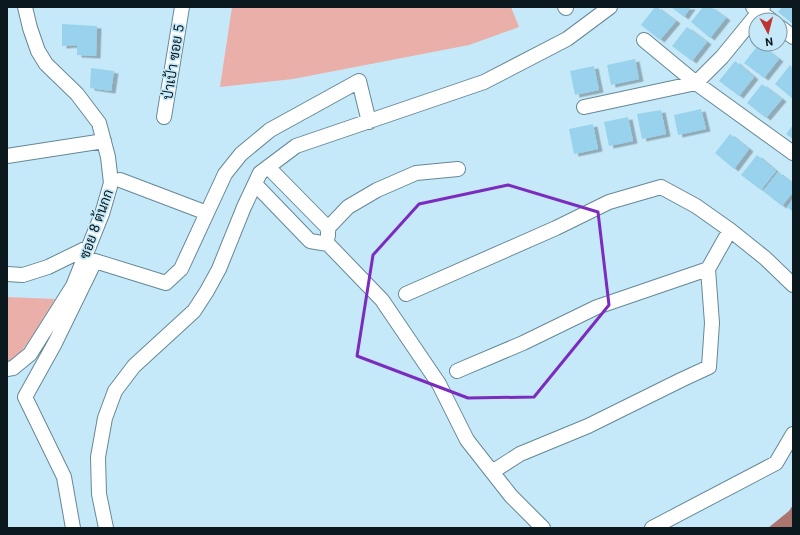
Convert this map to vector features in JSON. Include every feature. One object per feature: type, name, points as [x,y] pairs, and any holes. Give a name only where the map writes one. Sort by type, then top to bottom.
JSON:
[{"type":"street","name":"ซอย 8 ต้นกก","points":[[7,369],[13,368],[30,354],[73,286],[102,214],[111,183],[108,157],[99,123],[77,94],[46,64],[38,51],[25,7]]},
{"type":"street","name":"ป่าเป้า ซอย 5","points":[[164,117],[182,7]]},
{"type":"street","points":[[106,528],[99,494],[98,457],[105,418],[115,391],[134,366],[194,311],[219,269],[244,207],[260,173],[296,146],[484,82],[567,39],[610,7]]},
{"type":"street","points":[[584,107],[696,83],[722,58],[762,11]]},
{"type":"street","points":[[644,40],[696,83],[793,154]]},
{"type":"street","points":[[72,528],[64,478],[25,397],[55,344],[95,261],[166,283],[181,269],[206,213],[226,174],[241,154],[270,130],[359,81],[369,122]]},
{"type":"street","points":[[7,156],[104,141]]},
{"type":"street","points":[[268,167],[328,228]]},
{"type":"street","points":[[328,244],[328,228],[348,207],[390,184],[416,173],[458,169]]},
{"type":"street","points":[[120,180],[206,213]]},
{"type":"street","points":[[255,184],[310,241],[328,244],[382,300],[439,384],[467,440],[511,496],[543,528]]},
{"type":"street","points":[[406,294],[556,228],[609,202],[661,187],[696,206],[730,230],[765,258],[793,285]]},
{"type":"street","points":[[492,472],[520,454],[588,426],[710,367],[712,323],[708,269],[730,230]]},
{"type":"street","points":[[7,274],[23,275],[48,267],[89,247]]},
{"type":"street","points":[[458,371],[523,343],[597,307],[708,269]]},
{"type":"street","points":[[652,528],[776,463],[793,434]]},
{"type":"highlighted area","points":[[508,185],[598,212],[609,305],[534,397],[468,398],[357,356],[373,255],[419,204]]},
{"type":"shaded area","points":[[232,7],[511,7],[519,27],[469,45],[293,79],[220,87]]},
{"type":"shaded area","points":[[7,297],[55,299],[26,345],[19,354],[7,363]]},
{"type":"shaded area","points":[[793,505],[793,528],[768,528],[789,511]]},
{"type":"building","points":[[655,7],[676,21],[660,40],[641,25]]},
{"type":"building","points":[[671,7],[691,7],[684,17]]},
{"type":"building","points":[[703,7],[711,7],[726,18],[710,38],[691,22]]},
{"type":"building","points":[[782,7],[793,7],[793,24],[788,20],[788,12],[778,12]]},
{"type":"building","points":[[62,24],[97,26],[96,56],[77,55],[77,45],[62,46]]},
{"type":"building","points":[[687,27],[707,42],[692,61],[672,46]]},
{"type":"building","points":[[753,52],[770,52],[779,59],[764,78],[744,63]]},
{"type":"building","points":[[635,59],[639,79],[611,85],[607,65]]},
{"type":"building","points":[[735,61],[754,77],[739,96],[719,81]]},
{"type":"building","points":[[790,65],[793,68],[793,99],[775,84]]},
{"type":"building","points":[[594,66],[599,90],[575,95],[570,71]]},
{"type":"building","points":[[91,68],[114,71],[111,91],[90,88]]},
{"type":"building","points":[[762,84],[782,99],[766,118],[747,103]]},
{"type":"building","points":[[701,109],[706,129],[678,135],[674,115]]},
{"type":"building","points":[[661,110],[666,134],[642,139],[637,114]]},
{"type":"building","points":[[628,117],[633,141],[609,146],[604,122]]},
{"type":"building","points":[[593,124],[598,149],[574,154],[569,129]]},
{"type":"building","points":[[793,125],[793,139],[786,134]]},
{"type":"building","points":[[730,134],[749,149],[734,169],[715,153]]},
{"type":"building","points":[[757,155],[776,171],[761,190],[741,175]]},
{"type":"building","points":[[778,172],[793,184],[793,192],[782,206],[763,191]]},
{"type":"building","points":[[793,199],[793,212],[787,207]]}]
